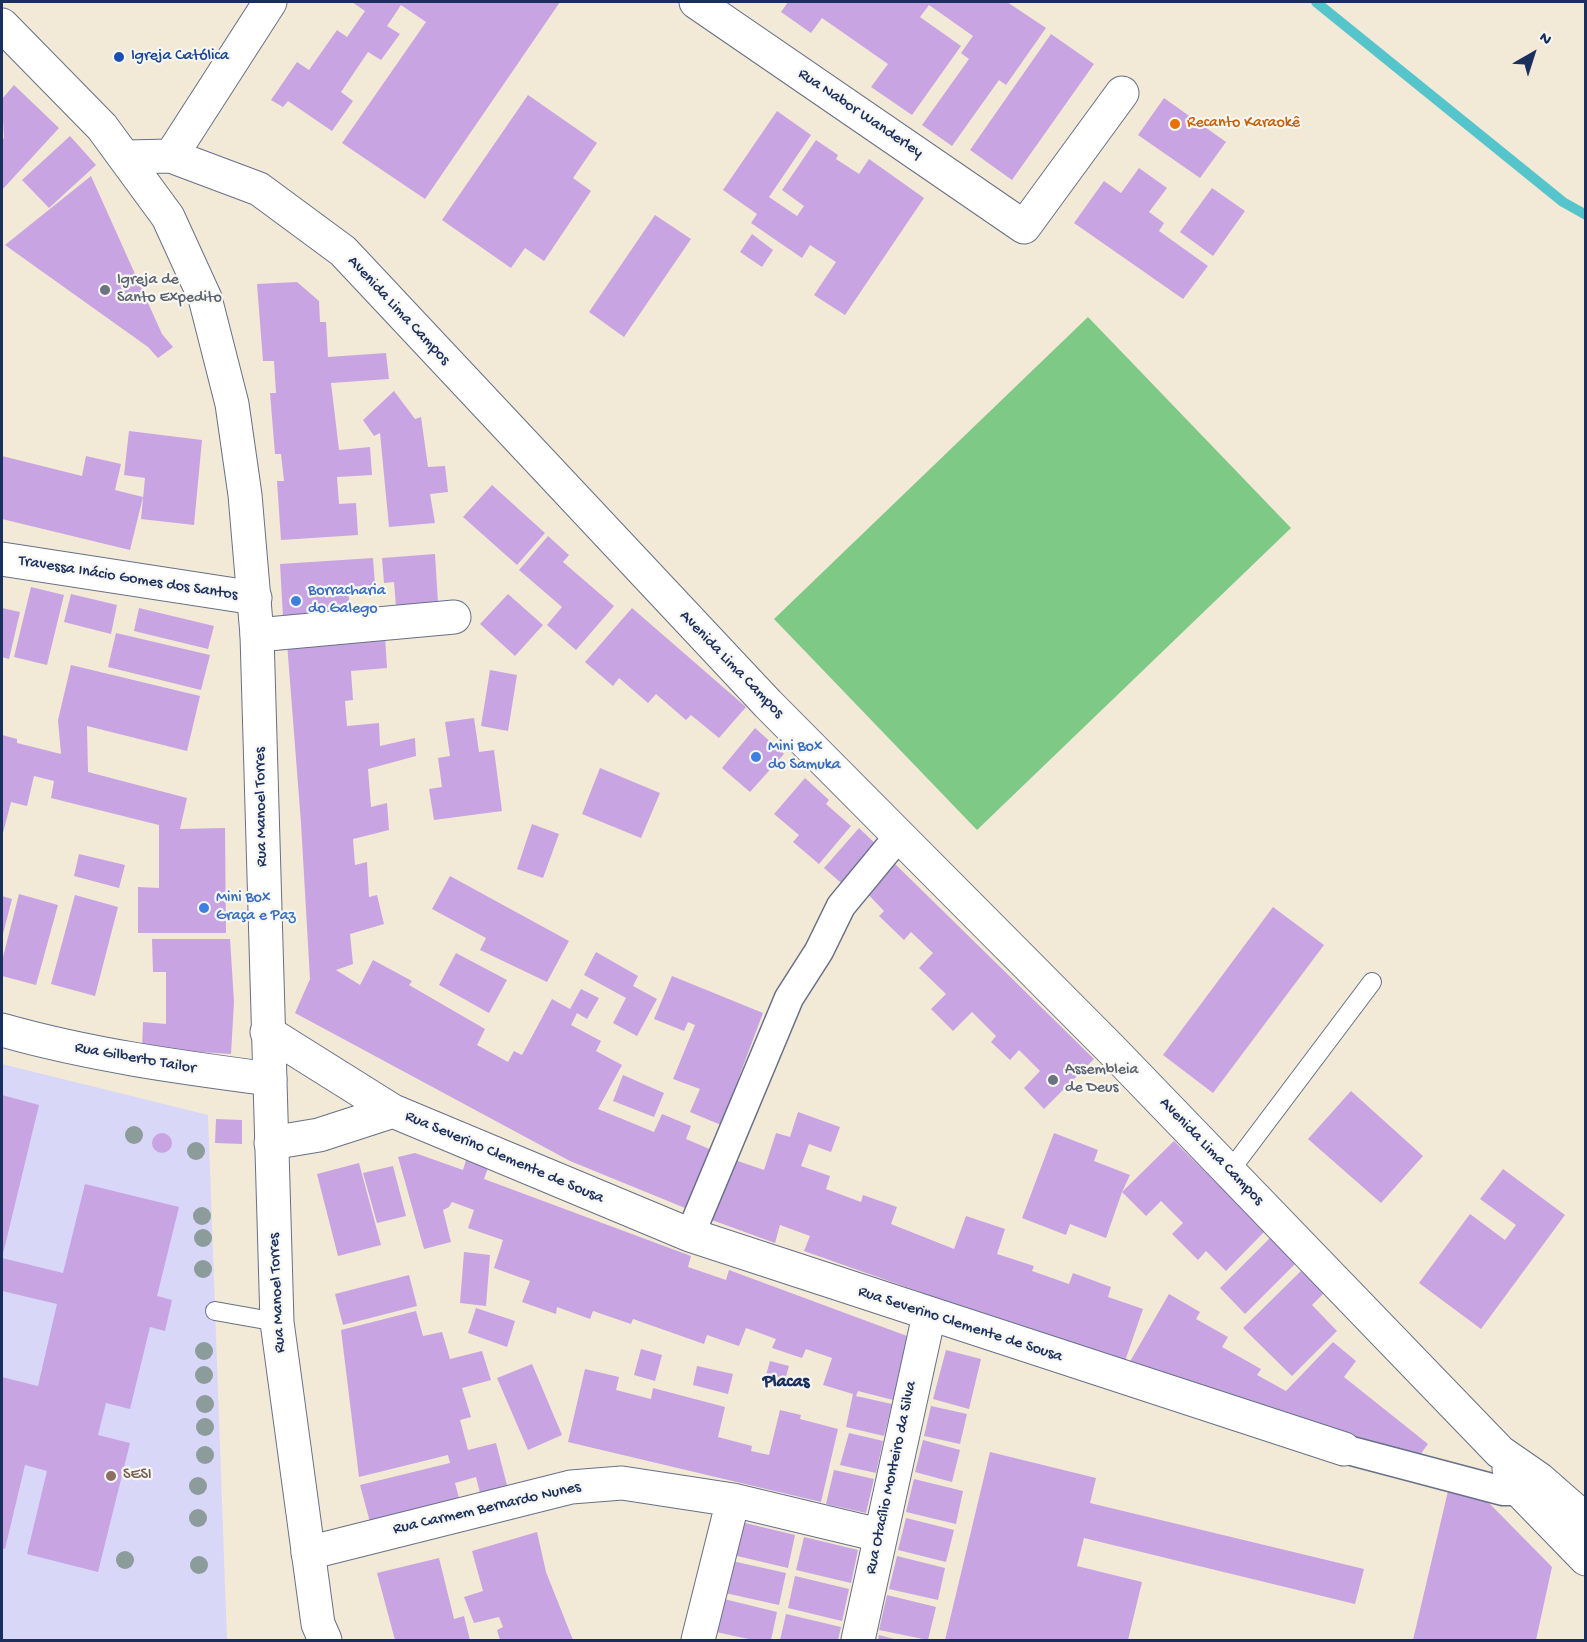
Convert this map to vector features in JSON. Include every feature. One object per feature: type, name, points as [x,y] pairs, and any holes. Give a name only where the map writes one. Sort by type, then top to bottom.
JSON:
[{"type":"street","points":[[171,156],[270,2]]},
{"type":"street","name":"Rua Nabor Wanderley","points":[[696,2],[1024,227],[1122,93]]},
{"type":"street","points":[[2,25],[86,110],[126,158]]},
{"type":"street","name":"Avenida Lima Campos","points":[[126,158],[171,156],[259,189],[343,251],[727,661],[1229,1172],[1500,1452],[1530,1485],[1586,1559]]},
{"type":"street","name":"Rua Manoel Torres","points":[[126,158],[168,217],[205,298],[232,404],[255,598],[257,635],[277,1322],[319,1635]]},
{"type":"street","name":"Travessa Inácio Gomes dos Santos","points":[[2,559],[255,598]]},
{"type":"street","points":[[257,635],[454,617]]},
{"type":"street","points":[[690,1235],[789,998],[819,951],[841,906],[898,837]]},
{"type":"street","name":"Rua Gilberto Tailor","points":[[2,1030],[47,1043],[131,1060],[270,1079]]},
{"type":"street","name":"Rua Severino Clemente de Sousa","points":[[267,1032],[393,1111],[690,1235],[928,1315],[1344,1449],[1481,1486],[1530,1485]]},
{"type":"street","name":"Rua Severino Clemente de Sousa","points":[[271,1143],[319,1135],[393,1111]]},
{"type":"street","name":"Rua Otacílio Monteiro da Silva","points":[[858,1641],[928,1315]]},
{"type":"street","name":"Rua Carmem Bernardo Nunes","points":[[308,1553],[571,1487],[622,1483],[733,1500],[879,1535]]},
{"type":"street","name":"Avenida Lima Campos","points":[[1530,1485],[1586,1520]]},
{"type":"street","points":[[698,1641],[733,1500]]},
{"type":"lane","points":[[1229,1172],[1372,982]]},
{"type":"lane","points":[[215,1311],[277,1322]]},
{"type":"shaded area","name":"SESI","points":[[2,1064],[208,1115],[227,1640],[2,1640]]},
{"type":"green space","points":[[1088,317],[1291,528],[977,830],[774,619]]},
{"type":"building","points":[[352,2],[560,2],[425,199],[342,143],[426,22],[401,5],[387,26],[400,34],[381,60],[368,52],[341,92],[353,101],[332,131],[288,101],[283,107],[271,100],[297,62],[309,70],[337,30],[347,37],[365,11]]},
{"type":"building","points":[[788,2],[1007,2],[1046,28],[1006,85],[999,80],[952,146],[922,125],[969,59],[961,53],[973,36],[929,5],[920,17],[961,46],[912,115],[871,87],[888,64],[822,18],[811,33],[781,12]]},
{"type":"building","points":[[1051,34],[1094,64],[1012,180],[970,150]]},
{"type":"building","points":[[14,85],[59,128],[2,190],[2,141],[4,138],[2,99]]},
{"type":"building","points":[[528,95],[597,143],[573,178],[591,191],[544,261],[525,248],[511,268],[442,220]]},
{"type":"building","points":[[1164,98],[1226,142],[1200,178],[1138,135]]},
{"type":"building","points":[[777,111],[811,135],[769,197],[797,216],[804,206],[782,190],[816,140],[838,155],[836,159],[859,174],[869,159],[924,198],[845,315],[814,295],[836,262],[810,245],[802,258],[751,223],[757,214],[723,190]]},
{"type":"building","points":[[70,136],[96,165],[49,208],[22,180]]},
{"type":"building","points":[[1139,168],[1167,188],[1149,212],[1164,223],[1159,231],[1208,266],[1183,299],[1074,223],[1104,181],[1121,193]]},
{"type":"building","name":"Igreja de Santo Expedito","points":[[91,176],[162,334],[173,347],[158,358],[148,347],[5,245]]},
{"type":"building","points":[[1212,188],[1245,211],[1213,256],[1180,232]]},
{"type":"building","points":[[655,215],[691,239],[624,337],[589,312]]},
{"type":"building","points":[[752,234],[773,250],[762,267],[740,252]]},
{"type":"building","points":[[297,282],[319,301],[320,322],[326,322],[328,357],[386,353],[389,379],[331,383],[339,450],[370,447],[372,475],[337,477],[339,504],[356,503],[358,535],[281,540],[277,481],[284,481],[281,454],[275,454],[270,393],[276,393],[274,361],[263,361],[257,284]]},
{"type":"building","points":[[394,391],[415,419],[421,417],[428,467],[445,466],[448,492],[430,494],[435,523],[389,527],[380,433],[374,436],[363,420]]},
{"type":"building","points":[[129,431],[202,440],[194,525],[141,519],[145,478],[124,475]]},
{"type":"building","points":[[2,456],[82,476],[86,456],[121,464],[115,490],[143,497],[130,550],[2,519]]},
{"type":"building","points":[[492,485],[545,533],[517,565],[463,517]]},
{"type":"building","points":[[548,536],[569,555],[563,562],[614,606],[576,650],[547,625],[562,607],[519,570]]},
{"type":"building","points":[[435,554],[438,603],[396,606],[394,582],[384,583],[382,558]]},
{"type":"building","points":[[373,558],[375,585],[348,587],[350,612],[283,617],[280,564]]},
{"type":"building","points":[[31,587],[64,595],[47,665],[14,657]]},
{"type":"building","points":[[71,594],[117,605],[111,634],[64,622]]},
{"type":"building","points":[[508,594],[543,625],[515,656],[480,624]]},
{"type":"building","points":[[2,608],[20,612],[9,659],[2,657]]},
{"type":"building","points":[[139,608],[214,626],[208,649],[134,631]]},
{"type":"building","points":[[632,608],[746,707],[719,738],[691,715],[686,720],[656,694],[648,703],[619,678],[613,686],[585,662]]},
{"type":"building","points":[[116,633],[210,655],[201,690],[108,667]]},
{"type":"building","points":[[385,636],[387,668],[351,671],[353,700],[345,701],[347,726],[379,723],[380,746],[415,738],[416,756],[368,769],[371,807],[387,803],[389,830],[353,839],[355,865],[367,862],[369,897],[377,895],[384,924],[350,934],[353,964],[336,970],[360,985],[373,960],[412,981],[409,985],[485,1029],[477,1045],[508,1062],[514,1051],[522,1055],[552,999],[570,1009],[581,989],[599,998],[587,1019],[577,1013],[571,1025],[601,1041],[596,1051],[622,1065],[598,1109],[654,1132],[662,1114],[691,1126],[686,1139],[714,1151],[690,1210],[570,1161],[295,1013],[310,979],[287,643]]},
{"type":"building","points":[[71,665],[200,696],[187,751],[87,726],[88,772],[187,798],[180,829],[225,828],[226,933],[138,933],[138,887],[159,888],[159,825],[51,798],[54,781],[34,776],[27,806],[11,802],[2,837],[2,735],[17,739],[17,743],[61,754],[58,720]]},
{"type":"building","points":[[490,670],[517,675],[508,731],[481,726]]},
{"type":"building","points":[[474,718],[479,752],[494,750],[502,811],[434,820],[429,789],[442,787],[438,758],[450,756],[445,722]]},
{"type":"building","points":[[755,728],[784,754],[750,792],[722,768]]},
{"type":"building","points":[[600,768],[660,793],[641,838],[582,814]]},
{"type":"building","points":[[805,778],[829,800],[826,804],[851,826],[819,864],[793,842],[799,835],[774,814]]},
{"type":"building","points":[[532,824],[559,834],[543,878],[517,869]]},
{"type":"building","points":[[859,828],[882,850],[848,889],[824,868]]},
{"type":"building","points":[[79,854],[125,865],[119,888],[74,876]]},
{"type":"building","points":[[890,859],[1094,1059],[1044,1109],[1024,1088],[1040,1071],[1019,1050],[1010,1060],[991,1042],[996,1036],[972,1012],[953,1031],[931,1009],[946,994],[919,968],[933,953],[911,932],[904,940],[879,916],[884,911],[862,888]]},
{"type":"building","points":[[450,876],[569,941],[547,982],[480,950],[486,938],[432,909]]},
{"type":"building","points":[[19,894],[58,905],[36,985],[2,976],[2,961]]},
{"type":"building","points":[[75,895],[118,907],[95,996],[51,984]]},
{"type":"building","points":[[2,896],[12,899],[2,938]]},
{"type":"building","points":[[1273,907],[1324,945],[1213,1093],[1163,1055]]},
{"type":"building","points":[[152,939],[230,939],[234,1002],[231,1054],[142,1048],[143,1022],[166,1024],[166,972],[153,972]]},
{"type":"building","points":[[596,952],[638,976],[633,986],[657,999],[637,1036],[613,1023],[626,998],[584,975]]},
{"type":"building","points":[[456,953],[507,980],[489,1013],[439,985]]},
{"type":"building","points":[[672,976],[763,1013],[721,1125],[690,1112],[700,1089],[673,1079],[695,1025],[688,1022],[684,1031],[654,1019]]},
{"type":"building","points":[[623,1075],[664,1093],[654,1117],[613,1101]]},
{"type":"building","points":[[1351,1091],[1423,1156],[1381,1203],[1308,1139]]},
{"type":"building","points":[[2,1095],[39,1105],[2,1258]]},
{"type":"building","points":[[798,1112],[840,1127],[831,1152],[809,1144],[801,1166],[830,1176],[826,1189],[861,1202],[863,1195],[897,1207],[891,1224],[954,1249],[966,1216],[1005,1229],[997,1254],[1034,1266],[1032,1271],[1069,1284],[1073,1273],[1111,1287],[1108,1297],[1143,1309],[1124,1364],[804,1251],[810,1236],[780,1225],[775,1243],[709,1219],[729,1158],[764,1170],[776,1133],[790,1137]]},
{"type":"building","points":[[216,1119],[242,1120],[242,1144],[215,1143]]},
{"type":"building","points":[[162,1133],[169,1136],[172,1143],[169,1150],[162,1153],[155,1150],[152,1143],[155,1136]]},
{"type":"building","points":[[1054,1133],[1098,1150],[1094,1161],[1130,1175],[1106,1238],[1070,1224],[1066,1235],[1022,1218]]},
{"type":"building","points":[[1174,1141],[1265,1231],[1226,1271],[1206,1251],[1198,1260],[1172,1234],[1183,1223],[1161,1201],[1146,1216],[1122,1192]]},
{"type":"building","points":[[415,1153],[463,1170],[467,1157],[489,1165],[484,1179],[691,1256],[688,1267],[726,1280],[729,1270],[907,1336],[893,1400],[858,1391],[856,1396],[892,1404],[884,1436],[846,1427],[853,1394],[823,1385],[832,1358],[806,1349],[802,1358],[772,1348],[776,1339],[746,1328],[739,1346],[707,1335],[704,1344],[633,1319],[631,1324],[593,1311],[590,1319],[557,1307],[556,1314],[522,1302],[530,1281],[494,1268],[503,1240],[468,1228],[474,1210],[452,1202],[443,1210],[451,1242],[424,1249],[398,1157]]},
{"type":"building","points":[[359,1163],[381,1245],[338,1256],[317,1174]]},
{"type":"building","points":[[393,1166],[406,1216],[377,1223],[363,1173]]},
{"type":"building","points":[[1503,1169],[1565,1215],[1481,1329],[1419,1283],[1470,1214],[1505,1240],[1516,1225],[1480,1199]]},
{"type":"building","points":[[85,1184],[179,1207],[157,1296],[172,1300],[165,1331],[150,1327],[130,1409],[106,1403],[98,1435],[130,1443],[98,1572],[27,1554],[47,1471],[25,1465],[5,1549],[2,1548],[2,1377],[38,1386],[57,1304],[2,1291],[2,1258],[63,1273]]},
{"type":"building","points":[[1271,1237],[1297,1262],[1245,1314],[1220,1288]]},
{"type":"building","points":[[464,1252],[490,1255],[486,1306],[460,1303]]},
{"type":"building","points":[[1301,1271],[1324,1293],[1312,1305],[1337,1331],[1292,1376],[1243,1328]]},
{"type":"building","points":[[409,1275],[417,1306],[343,1325],[335,1294]]},
{"type":"building","points":[[1169,1294],[1200,1312],[1196,1319],[1228,1337],[1222,1347],[1261,1369],[1257,1375],[1286,1391],[1333,1342],[1356,1361],[1344,1377],[1428,1444],[1414,1463],[1128,1365]]},
{"type":"building","points":[[476,1308],[515,1321],[507,1347],[468,1333]]},
{"type":"building","points":[[416,1311],[423,1336],[442,1332],[450,1359],[482,1351],[491,1380],[462,1388],[471,1417],[460,1420],[468,1450],[496,1443],[508,1489],[481,1497],[476,1477],[455,1483],[460,1502],[371,1526],[360,1485],[450,1463],[448,1455],[359,1477],[341,1330]]},
{"type":"building","points":[[641,1349],[662,1355],[655,1381],[634,1375]]},
{"type":"building","points":[[946,1350],[981,1359],[969,1409],[933,1399]]},
{"type":"building","points":[[770,1361],[789,1366],[783,1387],[764,1382]]},
{"type":"building","points":[[532,1364],[562,1435],[528,1450],[497,1378]]},
{"type":"building","points":[[697,1366],[733,1374],[728,1394],[693,1385]]},
{"type":"building","points":[[585,1369],[619,1377],[616,1390],[651,1399],[653,1388],[725,1407],[718,1437],[752,1446],[751,1451],[769,1455],[780,1410],[801,1415],[800,1419],[838,1429],[821,1502],[568,1442]]},
{"type":"building","points":[[931,1406],[967,1414],[960,1444],[924,1436]]},
{"type":"building","points":[[849,1433],[883,1441],[876,1473],[840,1465]]},
{"type":"building","points":[[923,1440],[960,1450],[952,1482],[915,1472]]},
{"type":"building","points":[[990,1452],[1096,1478],[1090,1503],[1364,1569],[1355,1604],[1084,1538],[1077,1566],[1142,1582],[1128,1640],[945,1640]]},
{"type":"building","points":[[834,1470],[874,1479],[866,1513],[826,1504]]},
{"type":"building","points":[[914,1479],[963,1491],[956,1524],[906,1512]]},
{"type":"building","points":[[1448,1491],[1488,1502],[1552,1567],[1536,1640],[1413,1640]]},
{"type":"building","points":[[906,1518],[954,1530],[946,1562],[898,1550]]},
{"type":"building","points":[[741,1522],[795,1535],[788,1568],[733,1555]]},
{"type":"building","points":[[537,1532],[546,1572],[573,1640],[500,1640],[497,1630],[503,1627],[499,1617],[474,1623],[464,1597],[483,1591],[472,1551]]},
{"type":"building","points":[[804,1537],[858,1550],[851,1583],[796,1570]]},
{"type":"building","points":[[897,1556],[945,1568],[938,1600],[889,1589]]},
{"type":"building","points":[[439,1558],[454,1619],[464,1616],[470,1640],[395,1640],[377,1573]]},
{"type":"building","points":[[732,1561],[786,1573],[779,1605],[725,1593]]},
{"type":"building","points":[[795,1576],[849,1589],[842,1621],[788,1608]]},
{"type":"building","points":[[887,1595],[936,1607],[928,1640],[879,1630]]},
{"type":"building","points":[[724,1599],[777,1612],[771,1640],[753,1640],[716,1632]]},
{"type":"building","points":[[786,1614],[841,1627],[838,1640],[780,1640]]},
{"type":"building","points":[[879,1635],[898,1640],[878,1640]]},
{"type":"waterway","points":[[1316,2],[1563,202],[1586,215]]},
{"type":"place","name":"Igreja Católica","points":[[119,57]]},
{"type":"place","name":"Recanto Karaokê","points":[[1175,124]]},
{"type":"place","name":"Igreja de Santo Expedito","points":[[105,290]]},
{"type":"place","name":"Borracharia do Galego","points":[[296,601]]},
{"type":"place","name":"Mini Box do Samuka","points":[[756,757]]},
{"type":"place","name":"Mini Box Graça e Paz","points":[[204,908]]},
{"type":"place","name":"Assembleia de Deus","points":[[1053,1080]]},
{"type":"place","name":"SESI","points":[[111,1476]]},
{"type":"district","name":"Placas","points":[[786,1383]]}]
